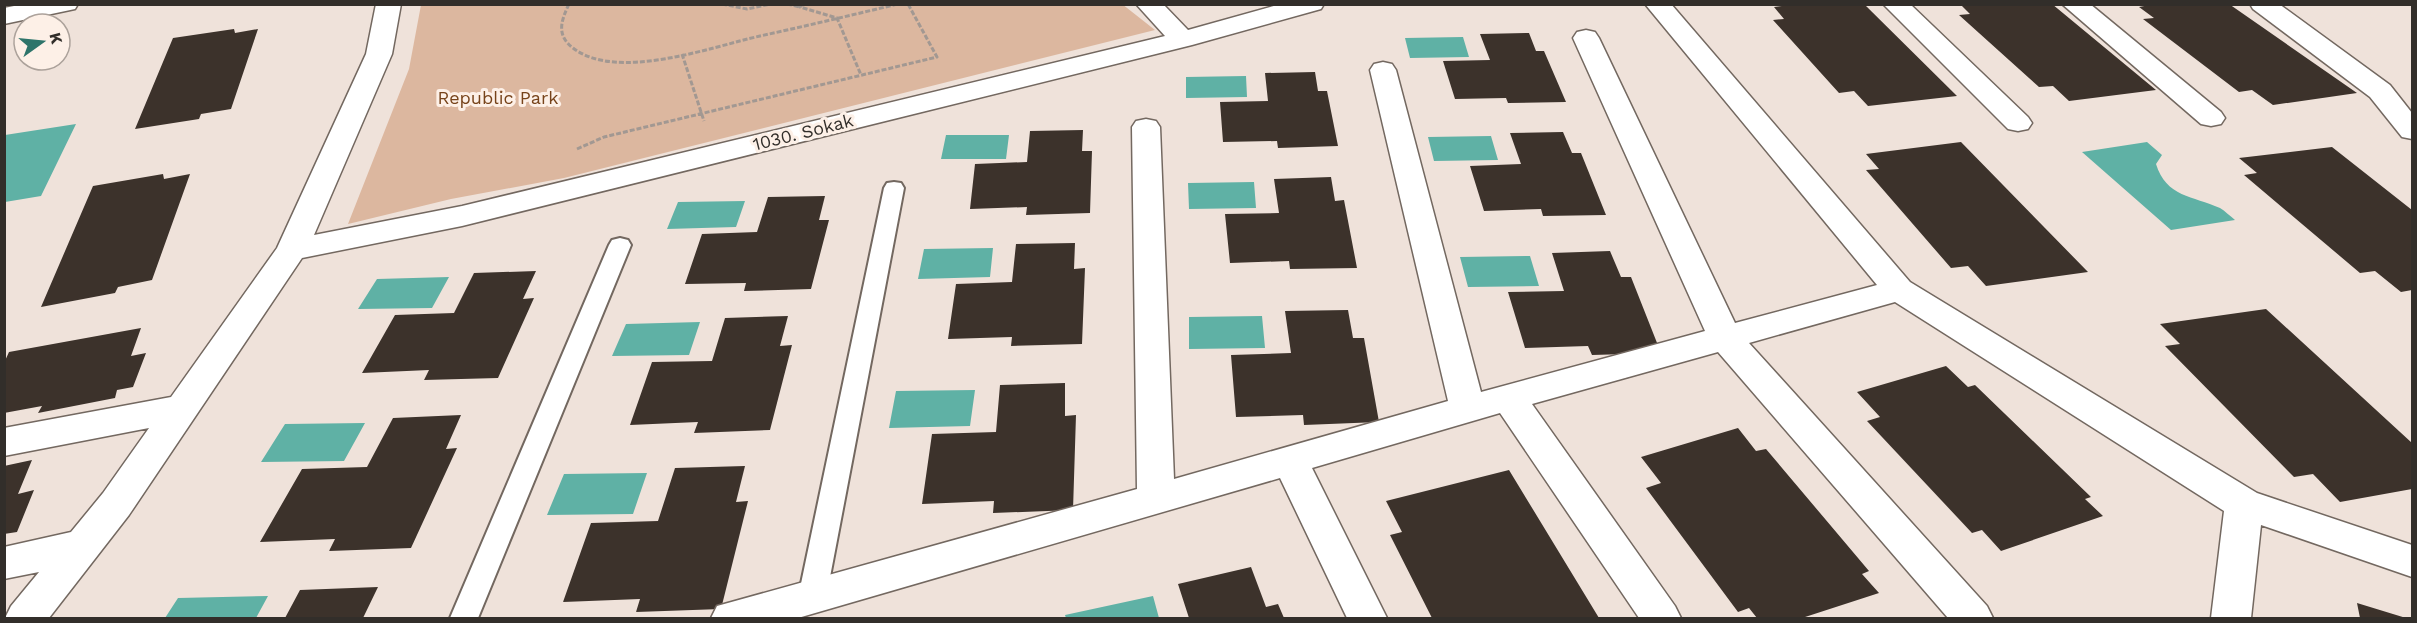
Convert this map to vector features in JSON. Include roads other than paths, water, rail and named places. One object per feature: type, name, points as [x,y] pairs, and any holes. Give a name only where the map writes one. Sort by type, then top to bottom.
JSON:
[{"type":"street","points":[[4,16],[66,4]]},
{"type":"street","points":[[25,618],[85,545],[292,250],[379,54],[389,4]]},
{"type":"street","points":[[1148,4],[1183,39]]},
{"type":"street","name":"1030. Sokak","points":[[292,250],[462,216],[1183,39],[1312,4]]},
{"type":"street","points":[[1658,4],[1899,290],[2244,504],[2412,561]]},
{"type":"street","points":[[1895,4],[2018,123]]},
{"type":"street","points":[[2074,4],[2211,118]]},
{"type":"street","points":[[2262,4],[2380,91],[2412,131]]},
{"type":"street","points":[[1586,38],[1725,338],[1973,618]]},
{"type":"street","points":[[1383,69],[1468,409]]},
{"type":"street","points":[[1146,127],[1156,500]]},
{"type":"street","points":[[731,618],[812,598],[1468,409],[1899,290]]},
{"type":"street","points":[[1508,398],[1661,618]]},
{"type":"street","points":[[4,442],[183,408]]},
{"type":"street","points":[[1290,462],[1367,618]]},
{"type":"street","points":[[2231,618],[2244,504]]},
{"type":"street","points":[[4,563],[85,545]]},
{"type":"lane","points":[[812,598],[894,188]]},
{"type":"lane","points":[[464,618],[620,245]]},
{"type":"water","points":[[1463,37],[1469,57],[1410,58],[1405,38]]},
{"type":"water","points":[[1246,76],[1247,97],[1186,98],[1186,77]]},
{"type":"water","points":[[76,124],[41,196],[5,202],[5,135]]},
{"type":"water","points":[[946,135],[1009,135],[1006,159],[941,159]]},
{"type":"water","points":[[1491,136],[1498,160],[1434,161],[1428,137]]},
{"type":"water","points":[[2147,142],[2162,155],[2156,164],[2166,183],[2182,194],[2220,208],[2235,220],[2171,230],[2082,152]]},
{"type":"water","points":[[1254,182],[1256,208],[1189,209],[1188,183]]},
{"type":"water","points":[[745,201],[736,227],[667,229],[678,202]]},
{"type":"water","points":[[993,248],[990,277],[918,279],[924,249]]},
{"type":"water","points":[[1530,256],[1539,286],[1468,287],[1460,257]]},
{"type":"water","points":[[449,277],[432,308],[358,309],[377,279]]},
{"type":"water","points":[[1262,316],[1265,348],[1189,349],[1189,317]]},
{"type":"water","points":[[700,322],[689,355],[612,356],[626,324]]},
{"type":"water","points":[[975,390],[970,426],[889,428],[896,391]]},
{"type":"water","points":[[365,423],[344,461],[261,462],[285,424]]},
{"type":"water","points":[[647,473],[633,514],[547,515],[564,474]]},
{"type":"water","points":[[268,596],[256,618],[165,618],[178,598]]},
{"type":"water","points":[[1153,596],[1159,618],[1066,618],[1065,615]]},
{"type":"park label","name":"Republic Park","points":[[498,97]]}]
